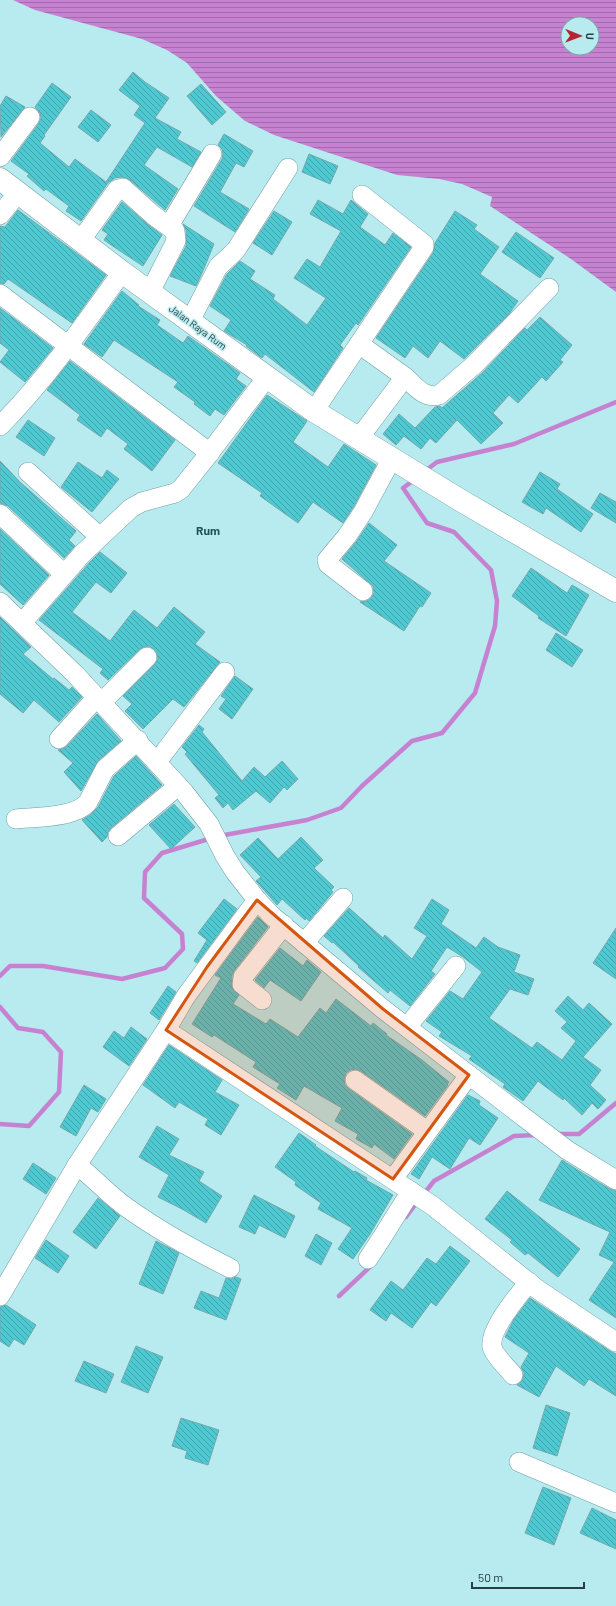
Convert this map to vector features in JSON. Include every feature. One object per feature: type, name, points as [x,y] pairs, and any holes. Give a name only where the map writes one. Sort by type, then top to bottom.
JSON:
[{"type":"highway","name":"Jalan Raya Rum","points":[[0,179],[122,272],[314,411],[460,500],[616,591]]},
{"type":"street","points":[[0,157],[30,117]]},
{"type":"street","points":[[169,226],[212,154]]},
{"type":"street","points":[[190,321],[218,267],[233,254],[288,168]]},
{"type":"street","points":[[81,240],[116,191],[123,188],[153,215],[175,231],[176,241],[150,292]]},
{"type":"street","points":[[0,215],[18,193]]},
{"type":"street","points":[[314,411],[424,247],[424,244],[362,195]]},
{"type":"street","points":[[0,426],[16,410],[69,345],[122,272]]},
{"type":"street","points":[[359,344],[405,377],[426,395],[433,397],[439,395],[474,365],[549,288]]},
{"type":"street","points":[[0,294],[210,453]]},
{"type":"street","points":[[22,623],[64,574],[131,508],[142,502],[175,493],[181,489],[267,377]]},
{"type":"street","points":[[359,438],[405,377]]},
{"type":"street","points":[[363,590],[328,564],[327,560],[347,536],[397,462]]},
{"type":"street","points":[[28,472],[100,537]]},
{"type":"street","points":[[0,514],[64,574]]},
{"type":"street","points":[[0,602],[100,700],[138,740],[199,810],[243,884],[257,900],[304,943],[407,1027],[567,1150],[616,1180]]},
{"type":"street","points":[[59,739],[147,657]]},
{"type":"street","points":[[157,762],[225,672]]},
{"type":"street","points":[[16,819],[70,813],[80,810],[88,802],[105,769],[138,740]]},
{"type":"street","points":[[118,836],[178,786]]},
{"type":"street","points":[[304,943],[343,898]]},
{"type":"street","points":[[0,1296],[77,1165],[166,1030],[186,996],[206,966],[257,900]]},
{"type":"street","points":[[262,1000],[242,984],[243,977],[284,925]]},
{"type":"street","points":[[407,1027],[456,966]]},
{"type":"street","points":[[166,1030],[433,1206],[529,1282],[574,1315],[616,1342]]},
{"type":"street","points":[[393,1179],[469,1074]]},
{"type":"street","points":[[355,1080],[428,1131]]},
{"type":"street","points":[[77,1165],[115,1198],[150,1224],[180,1243],[230,1268]]},
{"type":"street","points":[[368,1259],[414,1193]]},
{"type":"street","points":[[513,1375],[492,1347],[493,1340],[501,1320],[529,1282]]},
{"type":"street","points":[[519,1462],[616,1503]]},
{"type":"highlighted area","points":[[257,900],[383,1009],[469,1075],[393,1179],[166,1030],[207,967]]},
{"type":"shaded area","points":[[13,0],[616,0],[616,292],[571,259],[490,206],[492,197],[462,184],[439,179],[397,175],[274,135],[245,121],[216,96],[187,63],[167,50],[142,39],[35,10]]},
{"type":"building","points":[[133,72],[169,98],[155,118],[181,132],[177,139],[201,152],[192,167],[157,147],[144,165],[178,189],[165,210],[130,180],[121,177],[115,178],[108,183],[81,221],[66,211],[69,206],[46,189],[44,191],[27,176],[29,174],[11,161],[39,123],[41,118],[40,113],[35,107],[52,83],[71,97],[40,143],[69,167],[75,159],[106,182],[145,123],[134,115],[140,106],[119,90]]},
{"type":"building","points":[[201,84],[226,112],[212,125],[187,96]]},
{"type":"building","points":[[6,96],[25,107],[1,137],[0,106]]},
{"type":"building","points":[[91,110],[111,125],[98,142],[78,127]]},
{"type":"building","points":[[224,134],[253,151],[244,167],[236,163],[220,192],[249,209],[235,232],[194,206],[222,159],[222,149],[218,145]]},
{"type":"building","points":[[309,154],[338,166],[330,184],[302,172]]},
{"type":"building","points":[[318,200],[343,214],[351,200],[368,214],[360,227],[385,245],[393,233],[411,247],[358,325],[356,323],[340,345],[343,348],[314,392],[265,354],[262,358],[246,346],[247,345],[224,331],[231,320],[210,306],[227,274],[240,261],[255,271],[250,279],[275,295],[273,299],[307,325],[326,298],[294,278],[307,259],[320,267],[341,231],[310,214]]},
{"type":"building","points":[[122,202],[162,235],[143,266],[104,240],[108,234],[102,230]]},
{"type":"building","points":[[18,210],[106,275],[72,323],[8,279],[4,284],[0,283],[0,226],[5,227]]},
{"type":"building","points":[[274,211],[292,222],[272,255],[253,243]]},
{"type":"building","points":[[455,211],[477,225],[474,229],[499,247],[480,274],[518,301],[509,314],[464,359],[440,341],[428,358],[413,346],[405,358],[376,338],[433,253],[435,243]]},
{"type":"building","points":[[183,224],[214,244],[196,286],[170,276],[186,246],[186,230]]},
{"type":"building","points":[[516,232],[554,258],[540,278],[502,252]]},
{"type":"building","points":[[122,291],[139,305],[138,306],[160,320],[157,325],[183,343],[188,336],[240,373],[236,379],[246,386],[224,415],[215,409],[210,416],[194,404],[195,402],[174,387],[178,382],[114,340],[102,357],[84,344]]},
{"type":"building","points":[[0,308],[53,348],[25,382],[0,362],[9,350],[0,343]]},
{"type":"building","points":[[540,317],[572,345],[560,360],[563,362],[546,381],[542,377],[518,403],[509,395],[493,413],[503,423],[481,444],[457,420],[436,443],[430,438],[421,449],[404,436],[396,445],[383,434],[399,414],[415,428],[435,407],[440,406],[442,408],[482,373],[525,328],[527,330]]},
{"type":"building","points":[[70,361],[175,440],[152,471],[124,449],[128,444],[107,428],[101,437],[77,420],[80,415],[47,390]]},
{"type":"building","points":[[267,395],[307,421],[293,442],[328,467],[344,444],[376,465],[343,523],[313,502],[298,523],[260,496],[262,493],[218,463]]},
{"type":"building","points":[[28,420],[55,438],[44,456],[16,437]]},
{"type":"building","points":[[0,461],[21,483],[76,531],[69,540],[75,546],[64,558],[8,506],[0,503]]},
{"type":"building","points":[[78,462],[102,478],[107,470],[119,479],[92,512],[61,487]]},
{"type":"building","points":[[540,472],[560,484],[557,489],[593,514],[581,532],[546,508],[543,514],[522,502]]},
{"type":"building","points":[[600,493],[616,502],[616,523],[591,508]]},
{"type":"building","points":[[369,523],[397,545],[384,561],[431,593],[422,607],[420,606],[404,631],[360,602],[367,601],[371,598],[374,593],[373,586],[342,559]]},
{"type":"building","points":[[0,529],[49,575],[23,605],[0,584]]},
{"type":"building","points":[[100,552],[127,573],[111,593],[96,582],[72,612],[110,641],[134,610],[157,628],[174,607],[205,632],[195,644],[220,662],[184,707],[173,699],[143,729],[125,711],[132,704],[123,696],[155,664],[158,659],[155,650],[149,646],[140,649],[108,680],[100,673],[103,669],[39,620]]},
{"type":"building","points":[[531,568],[567,593],[572,585],[589,595],[566,636],[538,618],[539,616],[512,596]]},
{"type":"building","points":[[0,617],[31,647],[23,654],[53,679],[54,678],[69,690],[72,687],[82,697],[59,722],[34,700],[23,713],[0,694]]},
{"type":"building","points":[[556,633],[583,650],[572,667],[546,650]]},
{"type":"building","points":[[235,676],[253,689],[232,719],[219,709],[226,699],[221,696]]},
{"type":"building","points":[[97,714],[121,741],[98,761],[81,791],[64,772],[73,763],[58,750],[67,746]]},
{"type":"building","points":[[199,725],[204,729],[202,732],[242,781],[254,767],[265,777],[282,761],[298,779],[287,790],[284,787],[270,803],[256,791],[233,810],[228,803],[223,808],[215,798],[219,795],[185,754],[187,752],[182,747]]},
{"type":"building","points":[[136,756],[162,785],[111,828],[107,837],[102,842],[82,820],[98,807],[114,776]]},
{"type":"building","points":[[174,804],[195,827],[171,849],[149,825]]},
{"type":"building","points":[[301,837],[323,860],[314,868],[334,887],[331,890],[333,892],[309,921],[306,918],[305,920],[282,899],[277,905],[256,881],[261,877],[240,855],[258,838],[278,859]]},
{"type":"building","points":[[224,899],[237,909],[197,963],[194,961],[207,940],[198,933]]},
{"type":"building","points":[[432,899],[449,910],[441,924],[476,948],[484,937],[498,947],[520,955],[514,972],[534,979],[528,995],[510,989],[489,1018],[532,1048],[537,1042],[562,1060],[576,1041],[561,1028],[567,1022],[555,1011],[568,996],[583,1010],[589,1003],[612,1024],[583,1057],[601,1070],[590,1085],[606,1100],[598,1109],[592,1103],[582,1115],[564,1098],[563,1100],[538,1081],[523,1101],[503,1087],[505,1084],[469,1059],[472,1056],[439,1036],[442,1032],[426,1021],[450,991],[463,999],[482,972],[463,957],[447,947],[431,971],[435,974],[410,1006],[390,990],[388,993],[358,967],[359,966],[333,942],[332,943],[324,936],[349,908],[383,938],[385,935],[412,959],[427,936],[414,928]]},
{"type":"building","points":[[258,917],[268,927],[232,975],[232,988],[239,995],[233,1004],[266,1024],[270,1019],[298,1037],[320,1008],[326,1013],[336,999],[371,1026],[373,1023],[387,1034],[386,1035],[422,1060],[449,1082],[425,1116],[361,1071],[356,1069],[350,1070],[346,1073],[344,1079],[345,1085],[349,1089],[412,1134],[394,1159],[374,1144],[372,1148],[356,1139],[358,1134],[335,1121],[342,1108],[304,1086],[296,1100],[277,1088],[280,1084],[253,1067],[256,1062],[214,1035],[212,1037],[192,1024],[221,978],[215,975]]},
{"type":"building","points":[[616,928],[616,979],[593,963]]},
{"type":"building","points":[[280,948],[303,966],[307,960],[321,972],[301,1001],[270,980],[264,988],[255,980]]},
{"type":"building","points":[[168,986],[176,992],[159,1020],[150,1013]]},
{"type":"building","points":[[131,1027],[147,1039],[129,1066],[103,1047],[114,1031],[124,1038]]},
{"type":"building","points":[[169,1045],[222,1080],[215,1092],[239,1105],[221,1135],[205,1125],[208,1119],[179,1102],[175,1108],[143,1085]]},
{"type":"building","points":[[84,1085],[106,1099],[98,1112],[91,1108],[76,1136],[60,1127]]},
{"type":"building","points":[[468,1095],[480,1101],[479,1105],[498,1118],[480,1145],[469,1138],[450,1169],[432,1157],[419,1179],[411,1174]]},
{"type":"building","points":[[157,1126],[179,1139],[169,1155],[204,1172],[199,1181],[222,1196],[206,1223],[158,1197],[169,1175],[139,1157]]},
{"type":"building","points":[[299,1133],[316,1145],[315,1146],[354,1172],[355,1171],[367,1178],[366,1180],[393,1195],[353,1259],[338,1249],[352,1228],[318,1209],[321,1203],[295,1185],[296,1182],[275,1167]]},
{"type":"building","points":[[562,1160],[610,1189],[616,1191],[616,1318],[589,1300],[614,1262],[599,1255],[610,1232],[539,1200]]},
{"type":"building","points":[[33,1163],[56,1178],[46,1194],[23,1179]]},
{"type":"building","points":[[507,1191],[580,1249],[558,1277],[528,1253],[525,1255],[510,1242],[512,1240],[485,1219]]},
{"type":"building","points":[[254,1195],[295,1216],[285,1238],[259,1225],[255,1234],[239,1227]]},
{"type":"building","points":[[98,1198],[120,1216],[96,1249],[73,1232]]},
{"type":"building","points":[[316,1234],[332,1243],[321,1265],[305,1256]]},
{"type":"building","points":[[46,1240],[69,1256],[58,1273],[35,1258]]},
{"type":"building","points":[[156,1241],[179,1253],[163,1294],[139,1284]]},
{"type":"building","points":[[450,1246],[470,1261],[436,1306],[431,1302],[412,1328],[391,1313],[386,1321],[370,1310],[391,1281],[403,1290],[427,1258],[436,1264]]},
{"type":"building","points":[[236,1277],[241,1279],[226,1320],[194,1308],[201,1291],[219,1298],[226,1278],[231,1279]]},
{"type":"building","points":[[530,1298],[616,1354],[616,1396],[589,1379],[584,1386],[556,1366],[539,1397],[517,1385],[523,1379],[524,1373],[521,1367],[529,1353],[505,1337],[514,1319]]},
{"type":"building","points":[[6,1305],[36,1325],[24,1345],[14,1339],[9,1347],[0,1341],[0,1307]]},
{"type":"building","points":[[136,1346],[163,1357],[148,1393],[121,1382]]},
{"type":"building","points":[[84,1361],[114,1374],[106,1393],[75,1381]]},
{"type":"building","points":[[546,1405],[570,1413],[557,1456],[533,1448]]},
{"type":"building","points":[[181,1418],[219,1430],[208,1465],[185,1458],[187,1451],[172,1446]]},
{"type":"building","points":[[543,1487],[571,1498],[554,1545],[525,1533]]},
{"type":"building","points":[[592,1508],[616,1520],[616,1549],[580,1533]]},
{"type":"waterway","points":[[425,471],[437,462],[514,444],[616,402]]},
{"type":"waterway","points":[[219,836],[307,820],[341,808],[362,786],[412,741],[442,733],[475,693],[495,626],[497,601],[491,570],[454,532],[427,523],[403,488],[414,480]]},
{"type":"waterway","points":[[0,976],[10,966],[43,966],[122,979],[165,968],[183,949],[182,934],[144,898],[145,872],[162,853],[212,838]]},
{"type":"waterway","points":[[0,1007],[18,1028],[43,1032],[61,1052],[59,1092],[29,1126],[0,1124]]},
{"type":"waterway","points":[[556,1134],[579,1134],[616,1103]]},
{"type":"waterway","points":[[423,1195],[434,1181],[514,1136],[536,1135]]},
{"type":"waterway","points":[[406,1217],[418,1201]]},
{"type":"waterway","points":[[339,1296],[373,1264]]},
{"type":"district","name":"Rum","points":[[208,531]]}]
